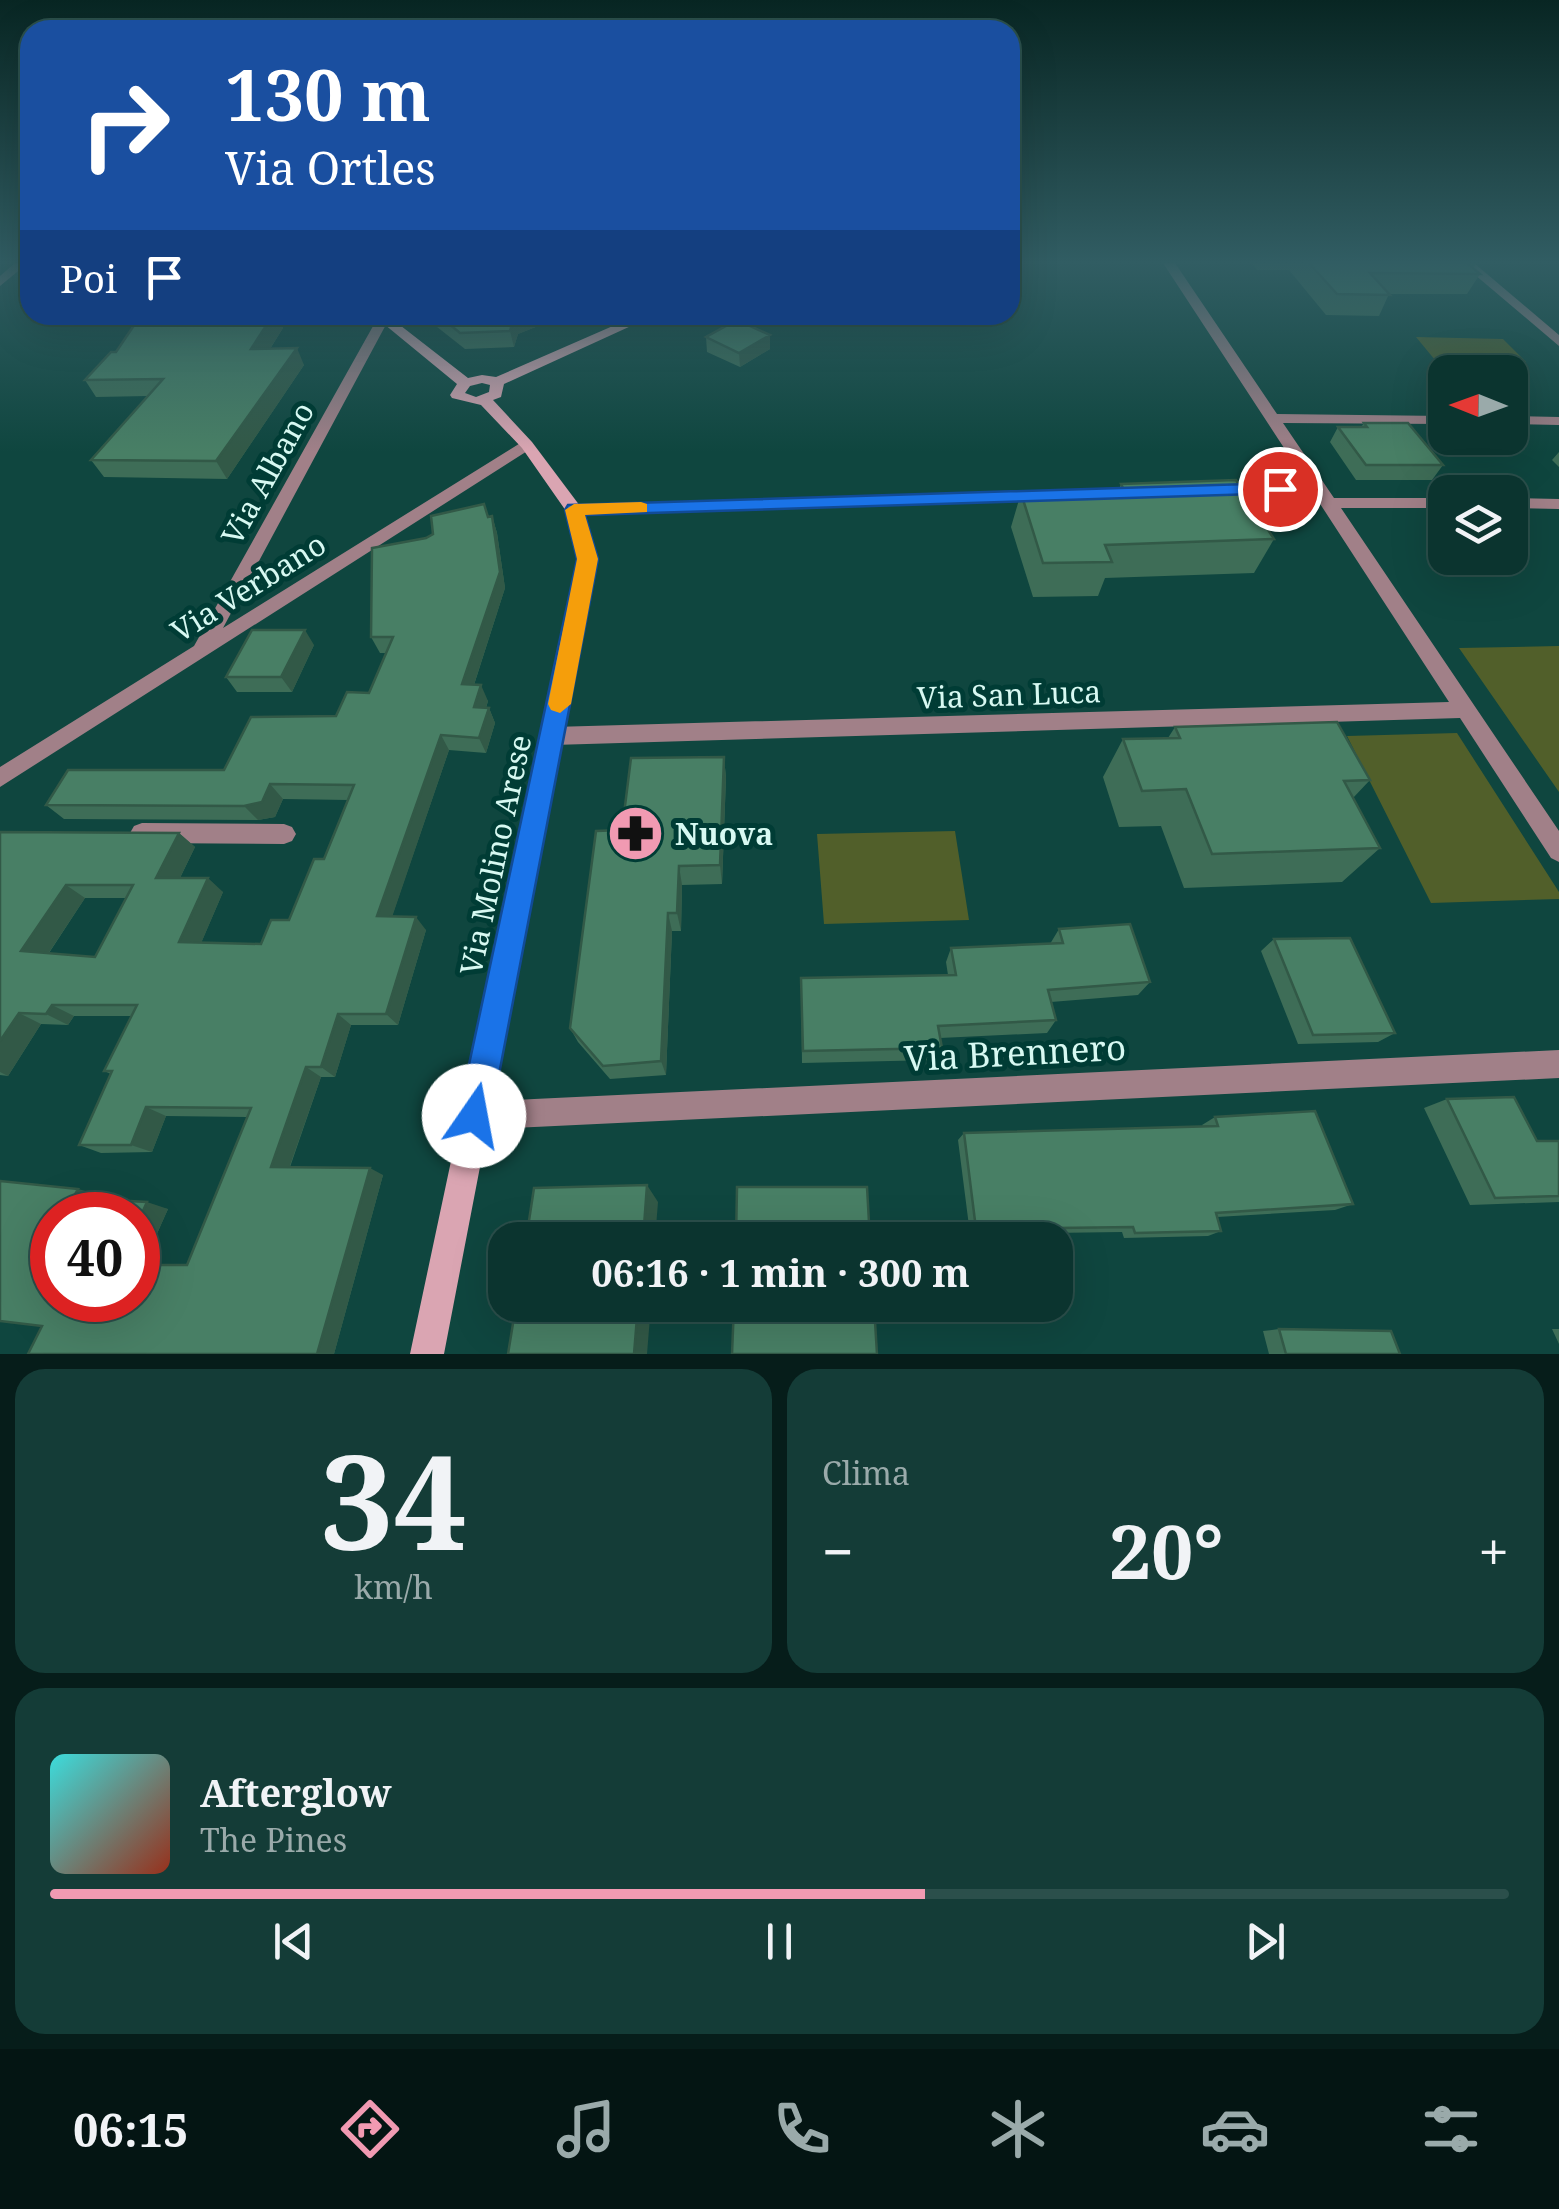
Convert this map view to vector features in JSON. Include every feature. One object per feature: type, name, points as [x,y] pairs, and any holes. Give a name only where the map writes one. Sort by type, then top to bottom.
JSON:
[{"type":"street","name":"Via Albano","points":[[199,654],[376,326]]},
{"type":"street","points":[[393,326],[465,383],[482,378],[496,382],[624,326]]},
{"type":"street","points":[[1212,326],[1559,851]]},
{"type":"street","points":[[484,400],[496,394],[496,382]]},
{"type":"street","name":"Via Molino Arese","points":[[427,1354],[588,559],[574,510],[526,444],[484,400],[461,399],[456,391],[465,383]]},
{"type":"street","points":[[1274,418],[1428,420]]},
{"type":"street","points":[[1528,420],[1559,421]]},
{"type":"street","name":"Via Verbano","points":[[0,778],[526,444]]},
{"type":"street","points":[[1202,492],[1428,502]]},
{"type":"street","points":[[574,510],[1066,496]]},
{"type":"street","points":[[1528,504],[1559,504]]},
{"type":"street","name":"Via San Luca","points":[[553,736],[1467,710]]},
{"type":"street","points":[[114,833],[284,834]]},
{"type":"street","name":"Via Brennero","points":[[474,1116],[1559,1064]]},
{"type":"green space","points":[[1416,337],[1503,339],[1519,355],[1431,355]]},
{"type":"green space","points":[[1559,646],[1559,792],[1459,648]]},
{"type":"green space","points":[[1457,733],[1559,892],[1559,899],[1431,903],[1347,736]]},
{"type":"green space","points":[[955,831],[969,920],[824,924],[817,834]]},
{"type":"building","points":[[133,326],[266,326],[251,349],[297,348],[216,461],[91,460],[163,379],[85,380],[111,352],[116,352]]},
{"type":"building","points":[[452,326],[511,326],[510,331],[460,333]]},
{"type":"building","points":[[726,326],[751,326],[770,335],[739,353],[706,337]]},
{"type":"building","points":[[1364,423],[1408,423],[1428,447],[1428,455],[1435,455],[1443,465],[1366,465],[1338,427],[1367,427]]},
{"type":"building","points":[[1236,480],[1274,539],[1105,545],[1112,562],[1043,563],[1021,493],[1125,492],[1121,484]]},
{"type":"building","points":[[484,504],[488,517],[492,516],[500,572],[462,684],[481,685],[474,707],[489,708],[479,738],[441,735],[377,916],[416,917],[386,1014],[338,1014],[321,1067],[306,1067],[271,1167],[370,1168],[317,1354],[28,1354],[42,1326],[0,1321],[0,1181],[78,1189],[30,1192],[30,1322],[160,1322],[160,1265],[187,1265],[251,1108],[146,1107],[131,1145],[79,1145],[112,1071],[104,1071],[137,1005],[52,1005],[46,1014],[19,1013],[0,1041],[0,832],[179,833],[156,878],[208,878],[179,942],[261,944],[271,920],[289,920],[314,859],[324,859],[354,785],[270,784],[262,802],[244,806],[46,805],[68,770],[224,770],[251,717],[336,716],[347,692],[369,693],[393,637],[371,637],[372,548],[433,534],[431,516]],"holes":[[[66,885],[133,885],[95,957],[21,951]]]},
{"type":"building","points":[[252,630],[305,630],[281,677],[226,677]]},
{"type":"building","points":[[1337,722],[1370,780],[1344,781],[1380,848],[1212,854],[1186,789],[1142,791],[1123,739],[1180,738],[1175,727]]},
{"type":"building","points":[[724,757],[720,865],[679,866],[677,913],[668,913],[661,1061],[603,1066],[570,1028],[596,831],[622,830],[631,758]]},
{"type":"building","points":[[1130,924],[1150,982],[1048,990],[1056,1020],[938,1026],[942,1048],[803,1051],[801,978],[956,975],[951,948],[1063,943],[1059,929]]},
{"type":"building","points":[[1350,938],[1395,1033],[1313,1035],[1274,939]]},
{"type":"building","points":[[1514,1097],[1537,1141],[1559,1141],[1559,1196],[1495,1198],[1447,1099]]},
{"type":"building","points":[[1315,1111],[1353,1204],[1216,1213],[1221,1231],[1135,1233],[1133,1227],[1073,1228],[1073,1222],[975,1222],[964,1133],[1218,1126],[1215,1117]]},
{"type":"building","points":[[647,1185],[644,1222],[529,1222],[534,1188]]},
{"type":"building","points":[[737,1187],[867,1187],[869,1222],[736,1222]]},
{"type":"building","points":[[513,1322],[637,1322],[634,1354],[508,1354]]},
{"type":"building","points":[[733,1322],[875,1322],[877,1354],[732,1354]]},
{"type":"building","points":[[1279,1329],[1391,1331],[1400,1354],[1286,1354]]},
{"type":"slow traffic","points":[[560,704],[588,559],[574,510],[641,508]]},
{"type":"place","name":"Nuova","points":[[636,833]]},
{"type":"route","points":[[474,1116],[588,559],[574,510],[1280,489]]}]
